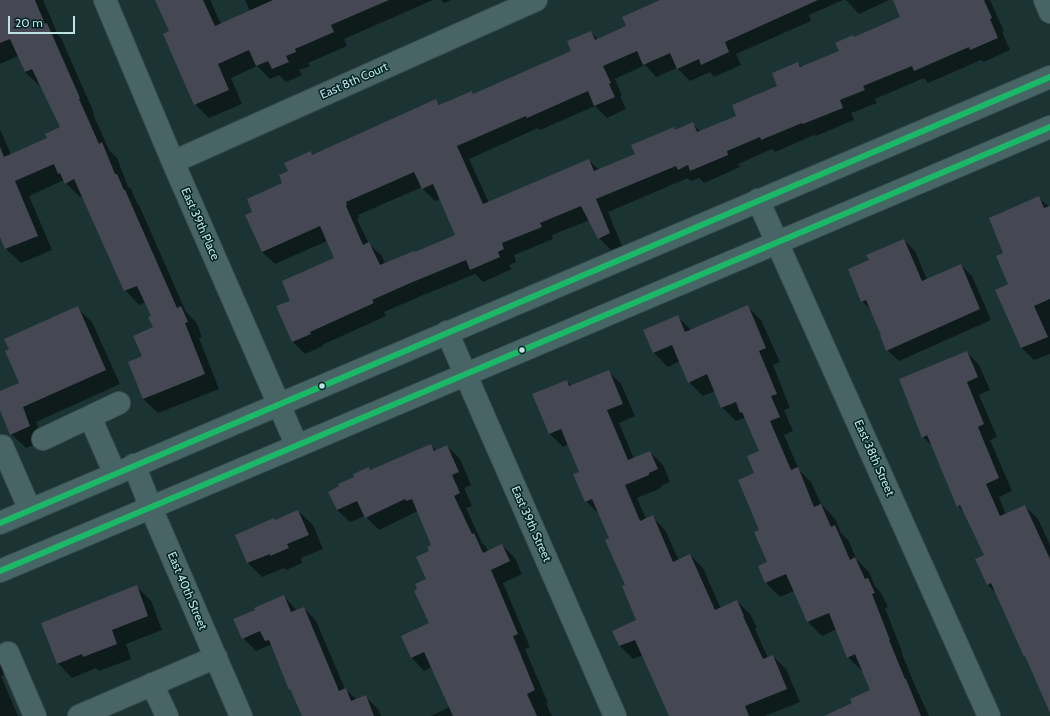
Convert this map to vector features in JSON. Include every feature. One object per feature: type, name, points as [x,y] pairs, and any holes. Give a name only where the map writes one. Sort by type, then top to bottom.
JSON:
[{"type":"main road","points":[[0,523],[1050,77]]},
{"type":"main road","points":[[0,571],[1050,127]]},
{"type":"street","name":"East 39th Place","points":[[105,0],[173,162],[297,446]]},
{"type":"street","name":"East 8th Court","points":[[173,162],[536,0]]},
{"type":"street","points":[[1044,0],[1050,12]]},
{"type":"street","name":"East 38th Street","points":[[758,200],[990,716]]},
{"type":"street","name":"East 39th Street","points":[[447,332],[616,716]]},
{"type":"street","points":[[43,439],[119,403]]},
{"type":"street","name":"East 40th Street","points":[[90,417],[124,470],[151,508],[241,716]]},
{"type":"street","points":[[2,446],[30,510]]},
{"type":"street","points":[[8,653],[35,716]]},
{"type":"street","points":[[89,714],[152,684],[216,657]]},
{"type":"street","points":[[152,684],[166,716]]},
{"type":"building","points":[[0,0],[35,0],[45,24],[47,23],[99,144],[102,142],[115,174],[117,174],[125,190],[177,308],[181,306],[188,322],[185,323],[205,374],[143,399],[128,362],[142,356],[133,336],[153,327],[148,317],[151,316],[137,286],[124,291],[74,179],[65,184],[60,173],[58,174],[54,164],[15,181],[38,236],[5,249],[0,237],[0,147],[4,157],[47,138],[45,134],[60,127],[32,69],[25,72],[10,39],[0,43]]},
{"type":"building","points":[[155,0],[203,0],[215,26],[273,0],[389,0],[331,25],[334,32],[295,49],[296,52],[286,56],[289,62],[272,69],[268,61],[256,66],[249,50],[218,64],[229,90],[194,105],[163,34],[169,31]]},
{"type":"building","points":[[660,0],[818,0],[725,42],[729,52],[701,65],[699,59],[677,69],[670,53],[643,65],[637,51],[603,66],[611,83],[609,84],[615,97],[594,106],[588,91],[527,118],[526,116],[457,146],[483,204],[589,159],[594,171],[635,154],[631,145],[674,127],[675,130],[693,122],[697,132],[736,116],[732,105],[777,86],[772,73],[798,62],[800,67],[839,51],[835,43],[853,35],[854,37],[900,17],[893,0],[984,0],[992,18],[990,19],[998,38],[970,50],[969,47],[914,71],[912,66],[863,86],[865,90],[840,100],[843,108],[761,140],[760,137],[727,151],[728,155],[690,171],[688,165],[678,170],[676,166],[596,199],[610,233],[598,239],[581,206],[540,223],[542,227],[502,243],[504,249],[498,252],[500,257],[470,270],[466,260],[372,300],[374,303],[310,332],[311,334],[292,342],[276,306],[290,301],[282,281],[334,258],[320,226],[262,252],[245,215],[252,212],[247,199],[282,183],[279,175],[288,171],[284,163],[311,151],[312,155],[436,99],[439,105],[472,91],[473,94],[571,51],[567,41],[591,31],[595,40],[626,26],[622,17]],"holes":[[[414,172],[422,189],[433,184],[455,235],[380,265],[369,242],[363,245],[346,206],[346,202]]]},
{"type":"building","points":[[1039,196],[1044,208],[1050,206],[1050,299],[1034,306],[1048,337],[1021,348],[995,290],[1008,284],[996,256],[1003,253],[989,218]]},
{"type":"building","points":[[904,239],[922,281],[961,264],[980,309],[886,351],[866,300],[861,302],[848,269],[869,260],[866,255]]},
{"type":"building","points":[[748,305],[766,348],[759,351],[777,394],[771,396],[780,417],[770,421],[791,470],[798,467],[814,507],[821,504],[831,527],[835,525],[850,560],[855,557],[865,579],[868,578],[875,593],[872,594],[889,640],[921,716],[824,716],[852,703],[850,699],[870,690],[855,654],[847,658],[829,613],[807,622],[786,574],[765,583],[758,566],[767,562],[754,532],[759,530],[738,480],[754,473],[747,456],[759,451],[742,412],[740,413],[736,402],[721,408],[707,374],[688,383],[672,345],[653,353],[643,330],[678,315],[685,332]]},
{"type":"building","points":[[78,306],[106,370],[23,407],[30,426],[10,435],[0,410],[0,391],[19,383],[5,351],[9,349],[4,339]]},
{"type":"building","points":[[967,351],[978,377],[967,382],[984,424],[978,427],[999,478],[986,484],[1000,516],[1025,505],[1050,559],[1050,713],[991,583],[987,585],[975,559],[984,555],[960,505],[957,507],[927,435],[922,438],[899,379]]},
{"type":"building","points":[[609,370],[623,404],[607,410],[628,460],[650,451],[658,469],[649,473],[649,475],[625,485],[640,521],[653,515],[673,562],[690,554],[715,610],[737,600],[763,659],[773,655],[787,689],[745,706],[749,716],[669,716],[635,640],[619,646],[612,631],[636,620],[622,586],[625,585],[605,540],[609,538],[592,499],[585,502],[573,474],[579,472],[561,429],[549,434],[532,394],[567,380],[569,386]]},
{"type":"building","points":[[431,444],[434,451],[447,445],[459,472],[452,475],[460,493],[454,496],[483,553],[502,544],[510,561],[491,570],[518,634],[513,636],[535,690],[527,694],[537,716],[453,716],[424,652],[411,658],[401,636],[429,623],[414,591],[417,589],[415,584],[426,579],[416,557],[429,551],[427,547],[431,545],[412,499],[406,501],[405,499],[365,518],[357,501],[337,510],[328,492],[339,486],[338,484],[354,477],[353,474],[369,467],[370,470]]},
{"type":"building","points":[[298,510],[309,535],[287,544],[289,548],[247,563],[235,535],[274,518],[275,520]]},
{"type":"building","points":[[137,585],[148,616],[112,630],[117,644],[83,657],[82,654],[57,664],[41,623]]},
{"type":"building","points":[[284,595],[291,612],[304,607],[339,691],[346,688],[351,701],[366,695],[374,716],[302,716],[290,689],[289,690],[269,640],[265,641],[260,631],[242,639],[233,619],[255,610],[254,608]]},
{"type":"transit line","points":[[0,523],[1050,77]]},
{"type":"transit line","points":[[0,571],[1050,127]]}]
